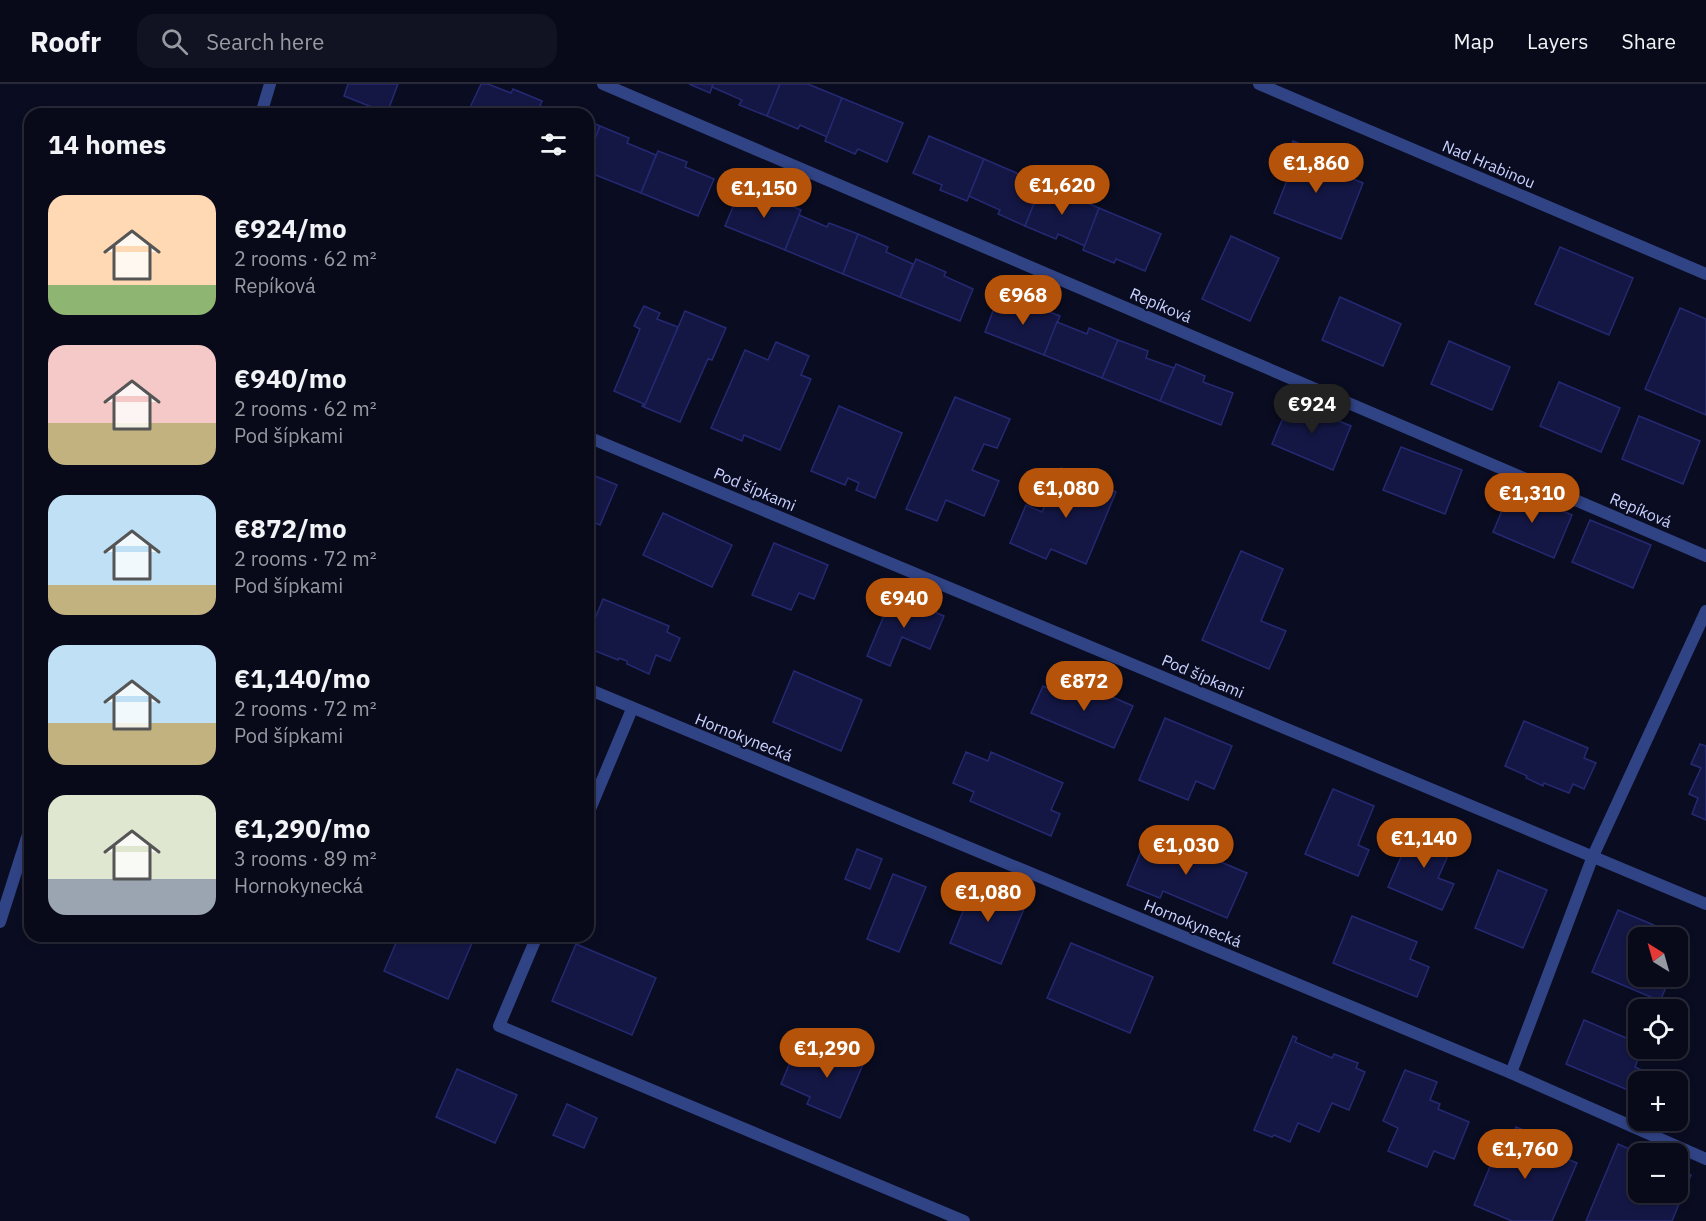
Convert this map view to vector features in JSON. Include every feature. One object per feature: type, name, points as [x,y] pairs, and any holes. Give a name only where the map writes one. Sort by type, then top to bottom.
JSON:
[{"type":"street","points":[[263,108],[270,84]]},
{"type":"street","name":"Repíková","points":[[603,84],[1706,556]]},
{"type":"street","name":"Nad Hrabinou","points":[[1259,84],[1706,274]]},
{"type":"street","name":"Pod šípkami","points":[[594,440],[1706,904]]},
{"type":"street","points":[[1511,1073],[1593,856],[1706,612]]},
{"type":"street","name":"Hornokynecká","points":[[594,692],[1511,1073],[1706,1159]]},
{"type":"street","points":[[594,800],[632,709]]},
{"type":"street","points":[[0,922],[24,847]]},
{"type":"street","points":[[534,942],[499,1026],[964,1221]]},
{"type":"building","points":[[348,84],[398,84],[389,108],[374,108],[344,96]]},
{"type":"building","points":[[481,84],[488,84],[511,93],[513,89],[542,101],[539,108],[470,108]]},
{"type":"building","points":[[689,84],[713,84],[710,93]]},
{"type":"building","points":[[713,84],[780,84],[767,116],[739,105],[742,100],[712,87]]},
{"type":"building","points":[[780,84],[808,84],[842,98],[827,137],[800,125],[798,129],[767,116]]},
{"type":"building","points":[[842,98],[903,123],[887,162],[858,149],[855,154],[825,141]]},
{"type":"building","points":[[594,124],[600,126],[594,142]]},
{"type":"building","points":[[600,126],[629,138],[627,143],[656,155],[641,193],[594,174],[594,142]]},
{"type":"building","points":[[929,136],[984,159],[967,201],[940,190],[942,185],[913,173]]},
{"type":"building","points":[[1293,141],[1314,150],[1309,161],[1363,183],[1341,239],[1274,213],[1288,178],[1280,175]]},
{"type":"building","points":[[658,151],[687,162],[685,167],[714,179],[698,216],[641,193]]},
{"type":"building","points":[[984,159],[1042,184],[1025,226],[998,214],[1000,210],[969,196]]},
{"type":"building","points":[[1042,184],[1099,208],[1085,246],[1058,234],[1056,239],[1025,226]]},
{"type":"building","points":[[740,190],[770,203],[772,198],[801,210],[785,250],[725,226]]},
{"type":"building","points":[[1099,208],[1161,234],[1145,271],[1116,259],[1114,263],[1083,250]]},
{"type":"building","points":[[799,215],[827,227],[829,223],[858,234],[843,274],[785,250]]},
{"type":"building","points":[[858,234],[888,247],[886,252],[913,264],[900,297],[843,274]]},
{"type":"building","points":[[1231,236],[1279,258],[1250,321],[1202,299]]},
{"type":"building","points":[[1560,247],[1633,278],[1609,335],[1535,304]]},
{"type":"building","points":[[916,259],[946,272],[944,276],[973,289],[960,321],[900,297]]},
{"type":"building","points":[[1340,297],[1401,324],[1383,366],[1322,340]]},
{"type":"building","points":[[998,298],[1029,311],[1031,305],[1060,316],[1044,355],[985,332]]},
{"type":"building","points":[[644,306],[660,313],[657,319],[678,327],[644,407],[642,406],[644,404],[614,391],[640,329],[634,326]]},
{"type":"building","points":[[1680,308],[1706,319],[1706,415],[1645,389]]},
{"type":"building","points":[[685,311],[726,328],[712,360],[708,359],[680,422],[644,407]]},
{"type":"building","points":[[1057,322],[1087,334],[1089,328],[1118,340],[1102,378],[1044,355]]},
{"type":"building","points":[[1118,340],[1148,351],[1146,358],[1174,368],[1160,401],[1102,378]]},
{"type":"building","points":[[1449,341],[1510,367],[1492,410],[1431,384]]},
{"type":"building","points":[[776,342],[809,356],[801,375],[811,379],[780,450],[744,435],[742,441],[711,428],[745,350],[768,360]]},
{"type":"building","points":[[1176,364],[1205,376],[1203,382],[1233,393],[1221,425],[1160,401]]},
{"type":"building","points":[[1559,382],[1620,408],[1601,452],[1540,426]]},
{"type":"building","points":[[955,397],[1010,419],[997,448],[984,444],[972,470],[999,481],[984,516],[946,500],[937,521],[906,509]]},
{"type":"building","points":[[1290,401],[1351,426],[1333,470],[1272,444]]},
{"type":"building","points":[[839,406],[902,433],[875,498],[856,490],[859,483],[848,478],[845,485],[811,471]]},
{"type":"building","points":[[1639,416],[1700,441],[1683,484],[1622,459]]},
{"type":"building","points":[[1401,447],[1462,470],[1445,514],[1383,490]]},
{"type":"building","points":[[1061,468],[1116,492],[1086,564],[1051,549],[1046,559],[1010,543],[1026,505],[1042,512]]},
{"type":"building","points":[[594,475],[617,485],[600,525],[594,522]]},
{"type":"building","points":[[1511,489],[1572,515],[1554,558],[1493,532]]},
{"type":"building","points":[[663,513],[732,545],[712,587],[643,555]]},
{"type":"building","points":[[1590,520],[1651,545],[1633,588],[1572,562]]},
{"type":"building","points":[[774,543],[828,565],[814,599],[799,593],[791,610],[752,595]]},
{"type":"building","points":[[1241,551],[1283,569],[1261,621],[1286,631],[1269,669],[1202,640]]},
{"type":"building","points":[[893,594],[908,600],[906,605],[913,608],[915,604],[944,616],[930,649],[902,637],[890,666],[867,656]]},
{"type":"building","points":[[603,599],[669,626],[667,632],[680,638],[670,661],[656,655],[649,674],[627,664],[627,661],[619,658],[618,660],[594,650],[594,621]]},
{"type":"building","points":[[794,671],[862,700],[841,751],[773,722]]},
{"type":"building","points":[[1068,678],[1133,706],[1114,748],[1031,713],[1043,686],[1061,694]]},
{"type":"building","points":[[1165,718],[1232,746],[1214,789],[1196,781],[1188,800],[1139,780]]},
{"type":"building","points":[[1524,721],[1588,748],[1584,758],[1596,763],[1584,789],[1573,784],[1569,793],[1544,783],[1543,786],[1505,766]]},
{"type":"building","points":[[1700,744],[1706,746],[1706,820],[1692,814],[1698,798],[1689,794],[1701,768],[1691,764]]},
{"type":"building","points":[[966,752],[988,761],[991,752],[1063,783],[1051,810],[1060,814],[1051,836],[970,801],[974,792],[953,783]]},
{"type":"building","points":[[1333,789],[1374,806],[1358,845],[1369,850],[1358,876],[1305,854]]},
{"type":"building","points":[[1415,825],[1454,842],[1438,878],[1454,884],[1442,910],[1388,887]]},
{"type":"building","points":[[1149,832],[1247,873],[1227,918],[1163,891],[1160,898],[1127,885]]},
{"type":"building","points":[[857,849],[882,859],[870,889],[845,879]]},
{"type":"building","points":[[1498,870],[1547,890],[1523,948],[1475,928]]},
{"type":"building","points":[[893,874],[926,887],[899,952],[867,939]]},
{"type":"building","points":[[975,882],[1026,904],[1001,964],[950,943]]},
{"type":"building","points":[[1618,910],[1658,927],[1628,927],[1628,987],[1666,987],[1661,999],[1655,999],[1592,972]]},
{"type":"building","points":[[1352,916],[1417,942],[1410,959],[1429,967],[1417,997],[1333,963]]},
{"type":"building","points":[[396,942],[472,942],[448,999],[384,971]]},
{"type":"building","points":[[1071,943],[1153,977],[1130,1033],[1047,998]]},
{"type":"building","points":[[576,944],[656,978],[632,1035],[552,1001]]},
{"type":"building","points":[[1584,1020],[1628,1039],[1628,1059],[1638,1059],[1635,1067],[1644,1071],[1628,1071],[1628,1090],[1566,1064]]},
{"type":"building","points":[[1293,1036],[1297,1038],[1295,1042],[1332,1058],[1334,1054],[1358,1063],[1356,1068],[1365,1072],[1349,1110],[1332,1103],[1319,1132],[1298,1123],[1290,1142],[1254,1130]]},
{"type":"building","points":[[839,1042],[867,1055],[840,1118],[807,1104],[810,1097],[781,1084],[793,1055],[827,1069]]},
{"type":"building","points":[[457,1069],[517,1095],[495,1143],[436,1117]]},
{"type":"building","points":[[1405,1070],[1437,1082],[1430,1100],[1440,1104],[1438,1109],[1469,1122],[1454,1159],[1434,1151],[1427,1167],[1388,1151],[1398,1128],[1383,1121]]},
{"type":"building","points":[[567,1104],[597,1118],[584,1148],[553,1135]]},
{"type":"building","points":[[1516,1127],[1536,1135],[1532,1145],[1577,1163],[1552,1221],[1512,1221],[1474,1205],[1504,1133],[1513,1136]]},
{"type":"building","points":[[1618,1144],[1628,1149],[1628,1203],[1679,1203],[1672,1221],[1586,1221]]}]
